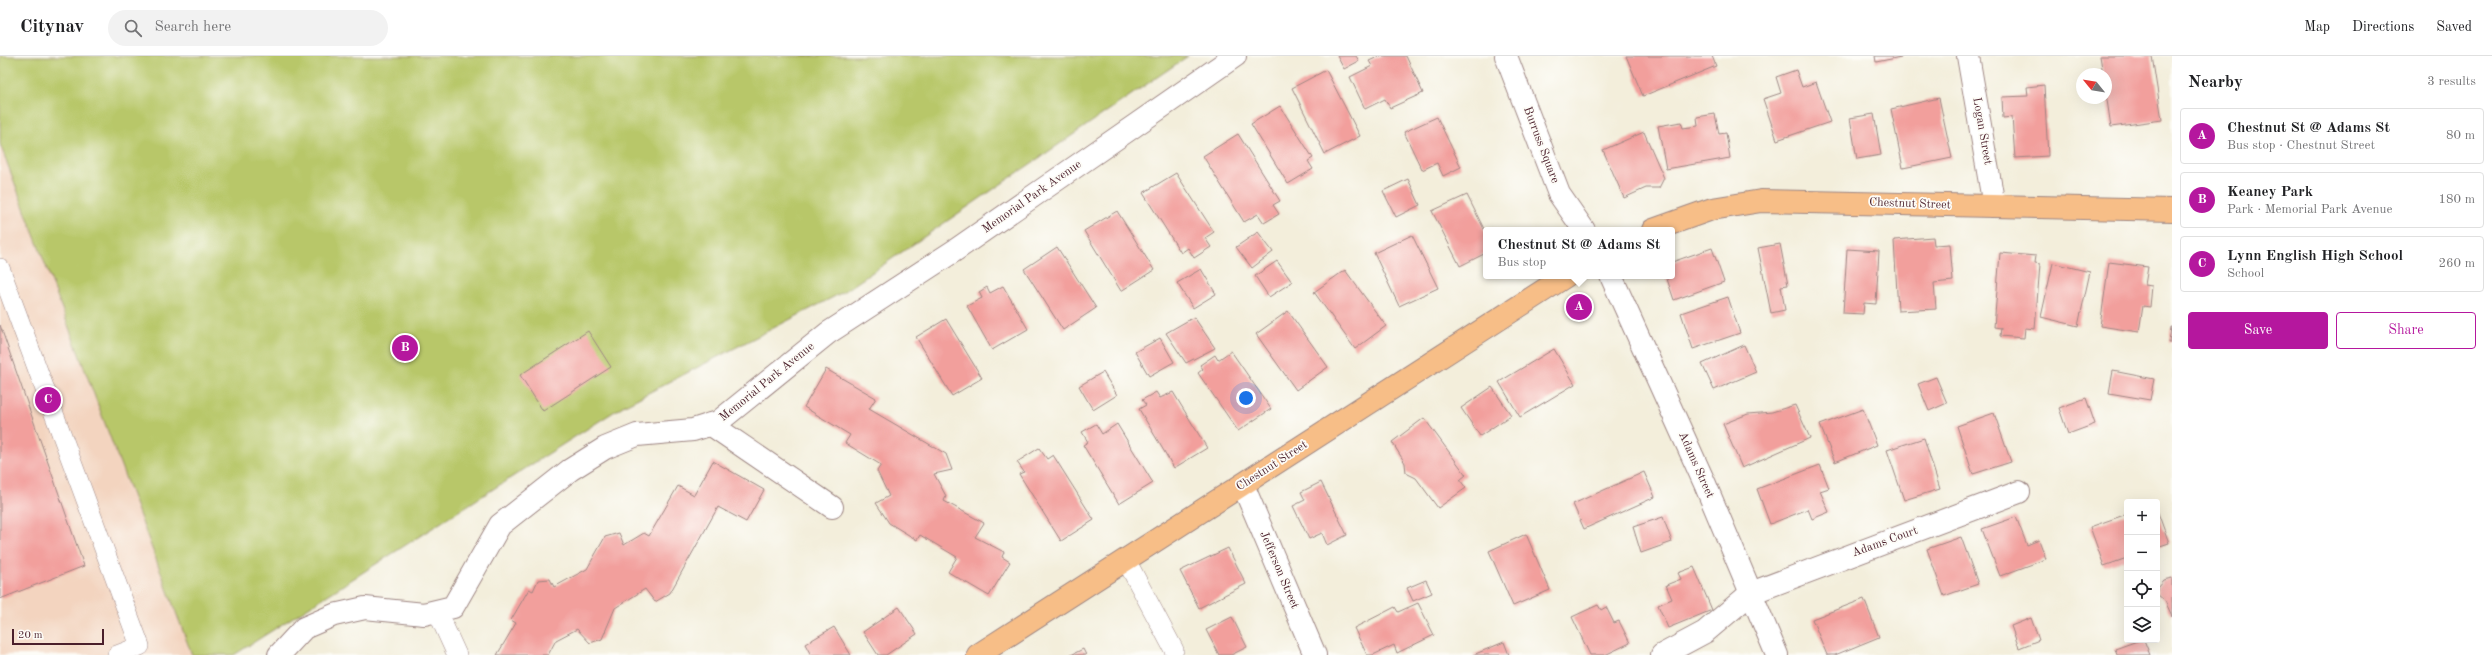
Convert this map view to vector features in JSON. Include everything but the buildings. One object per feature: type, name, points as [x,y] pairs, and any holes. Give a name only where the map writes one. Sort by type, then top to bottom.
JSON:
[{"type":"main road","name":"Chestnut Street","points":[[1661,227],[1712,208],[1761,201],[2172,210]]},
{"type":"main road","name":"Chestnut Street","points":[[978,655],[1561,279]]},
{"type":"street","name":"Memorial Park Avenue","points":[[279,655],[304,628],[334,615],[365,608],[424,614],[453,607],[500,526],[570,470],[605,448],[637,435],[693,430],[718,422],[828,333],[957,249],[1235,56]]},
{"type":"street","name":"Burruss Square","points":[[1506,56],[1559,194],[1582,227]]},
{"type":"street","name":"Logan Street","points":[[1968,56],[1994,206]]},
{"type":"street","name":"Adams Street","points":[[1612,279],[1777,655]]},
{"type":"street","points":[[710,424],[832,507]]},
{"type":"street","name":"Jefferson Street","points":[[1243,485],[1315,655]]},
{"type":"street","name":"Adams Court","points":[[1662,655],[1705,632],[1751,593],[2019,492]]},
{"type":"lane","points":[[0,268],[141,651],[117,655]]},
{"type":"lane","points":[[1126,560],[1174,650]]},
{"type":"lane","points":[[437,611],[457,655]]},
{"type":"shaded area","points":[[0,144],[192,655],[0,655]]},
{"type":"green space","points":[[0,56],[1188,56],[845,291],[623,406],[234,655],[192,655],[0,144]]},
{"type":"place","name":"Chestnut St @ Adams St","points":[[1579,307]]},
{"type":"place","name":"Keaney Park","points":[[405,348]]},
{"type":"place","name":"Lynn English High School","points":[[48,400]]}]
